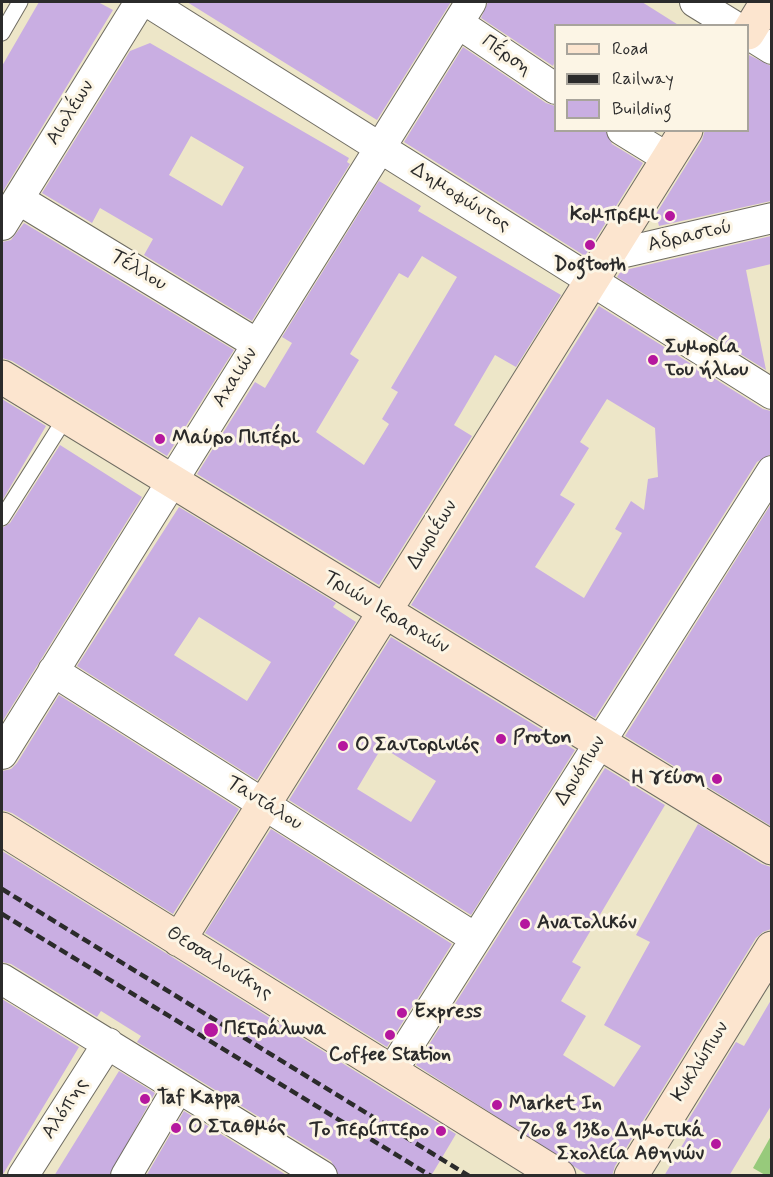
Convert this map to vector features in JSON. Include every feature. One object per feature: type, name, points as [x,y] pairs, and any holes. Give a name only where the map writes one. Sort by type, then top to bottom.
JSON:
[{"type":"street","name":"Αιολέων","points":[[2,225],[140,2]]},
{"type":"street","name":"Δημοφώντος","points":[[148,2],[380,147],[600,268],[771,394]]},
{"type":"street","points":[[695,2],[731,24]]},
{"type":"street","points":[[749,30],[767,2]]},
{"type":"street","name":"Αχαιών","points":[[2,754],[465,12]]},
{"type":"street","name":"Πέρση","points":[[465,12],[554,88]]},
{"type":"street","points":[[749,34],[771,49]]},
{"type":"street","points":[[625,132],[669,159]]},
{"type":"street","name":"Δωριέων","points":[[179,940],[686,132]]},
{"type":"street","name":"Τέλλου","points":[[18,199],[257,344]]},
{"type":"street","name":"Αδραστού","points":[[600,268],[771,218]]},
{"type":"street","name":"Τριών Ιεραρχών","points":[[2,377],[771,848]]},
{"type":"street","name":"Δρυόπων","points":[[392,1071],[771,471]]},
{"type":"street","name":"Ταντάλου","points":[[53,671],[475,938]]},
{"type":"street","name":"Θεσσαλονίκης","points":[[2,829],[559,1176]]},
{"type":"street","name":"Κυκλώπων","points":[[631,1176],[771,948]]},
{"type":"street","points":[[2,980],[322,1176]]},
{"type":"street","name":"Αλόπης","points":[[23,1176],[108,1043]]},
{"type":"street","points":[[126,1176],[178,1088]]},
{"type":"street","points":[[2,1172],[8,1176]]},
{"type":"lane","points":[[2,33],[20,2]]},
{"type":"lane","points":[[2,518],[66,417]]},
{"type":"green space","points":[[771,1136],[771,1175],[765,1175],[753,1168]]},
{"type":"building","points":[[39,2],[98,2],[113,10],[2,193],[2,66]]},
{"type":"building","points":[[187,2],[451,2],[377,120]]},
{"type":"building","points":[[488,2],[642,2],[677,24],[554,24],[553,66],[481,18]]},
{"type":"building","points":[[150,43],[349,158],[347,162],[350,164],[252,321],[144,255],[153,239],[100,208],[92,223],[42,193],[130,51]],"holes":[[[191,136],[244,167],[222,206],[169,175]]]},
{"type":"building","points":[[463,47],[546,103],[554,106],[554,132],[606,132],[612,144],[643,163],[585,256],[404,142]]},
{"type":"building","points":[[749,55],[771,66],[771,201],[659,226],[656,214],[702,140],[704,132],[749,132]]},
{"type":"building","points":[[379,181],[421,206],[418,211],[561,295],[516,367],[495,355],[454,425],[472,436],[379,585],[197,474],[255,382],[265,388],[292,343],[282,337]],"holes":[[[422,256],[457,277],[391,388],[398,392],[382,419],[389,424],[364,465],[316,432],[359,360],[350,354],[399,273],[408,278]]]},
{"type":"building","points":[[24,223],[234,350],[167,456],[12,361],[2,358],[2,242],[11,240]]},
{"type":"building","points":[[771,236],[771,264],[746,270],[766,370],[617,277],[621,271]]},
{"type":"building","points":[[599,306],[763,409],[771,411],[771,454],[757,462],[595,718],[411,605]],"holes":[[[607,399],[655,428],[658,477],[648,479],[644,510],[631,501],[615,529],[622,533],[584,598],[535,567],[575,504],[560,495],[589,448],[580,442]]]},
{"type":"building","points":[[2,399],[46,426],[2,501]]},
{"type":"building","points":[[60,445],[142,497],[2,722],[2,528],[10,523]]},
{"type":"building","points":[[771,504],[771,826],[625,736]]},
{"type":"building","points":[[179,507],[336,603],[333,607],[356,622],[257,780],[77,666]],"holes":[[[199,617],[271,662],[247,701],[174,655]]]},
{"type":"building","points":[[391,637],[575,750],[471,915],[289,800]],"holes":[[[382,747],[436,781],[411,822],[357,789]]]},
{"type":"building","points":[[59,695],[239,809],[173,914],[12,813],[2,810],[2,771],[11,769],[17,763]]},
{"type":"building","points":[[605,768],[665,805],[572,962],[581,967],[561,1001],[586,1016],[563,1055],[614,1087],[641,1046],[604,1025],[650,942],[636,935],[698,824],[762,864],[771,867],[771,929],[756,938],[615,1166],[612,1176],[589,1176],[416,1065]]},
{"type":"building","points":[[271,829],[452,944],[387,1047],[205,933]]},
{"type":"building","points":[[2,851],[456,1134],[431,1176],[339,1176],[331,1161],[137,1042],[141,1036],[101,1011],[97,1017],[11,964],[2,962]]},
{"type":"building","points":[[2,999],[79,1047],[2,1176]]},
{"type":"building","points":[[771,1000],[771,1106],[729,1176],[664,1176],[686,1139],[679,1135],[736,1042],[744,1046]]},
{"type":"building","points":[[119,1071],[155,1093],[109,1176],[54,1176]]},
{"type":"building","points":[[184,1111],[288,1176],[146,1176]]},
{"type":"railway","points":[[2,889],[469,1176]]},
{"type":"railway","points":[[2,914],[431,1176]]},
{"type":"place","name":"Κομπρεμι","points":[[670,216]]},
{"type":"place","name":"Dogtooth","points":[[590,245]]},
{"type":"place","name":"Συμορία του ήλιου","points":[[653,360]]},
{"type":"place","name":"Μαύρο Πιπέρι","points":[[160,439]]},
{"type":"place","name":"Proton","points":[[501,739]]},
{"type":"place","name":"Ο Σαντορινιός","points":[[343,746]]},
{"type":"place","name":"Η γεύση","points":[[717,779]]},
{"type":"place","name":"Ανατολικόν","points":[[525,924]]},
{"type":"place","name":"Express","points":[[402,1013]]},
{"type":"place","name":"Πετράλωνα","points":[[211,1030]]},
{"type":"place","name":"Coffee Station","points":[[390,1035]]},
{"type":"place","name":"Taf Kappa","points":[[145,1099]]},
{"type":"place","name":"Market In","points":[[497,1105]]},
{"type":"place","name":"Ο Σταθμός","points":[[176,1128]]},
{"type":"place","name":"Το περίπτερο","points":[[441,1131]]},
{"type":"place","name":"76ο & 138ο Δημοτικά Σχολεία Αθηνών","points":[[716,1144]]}]
